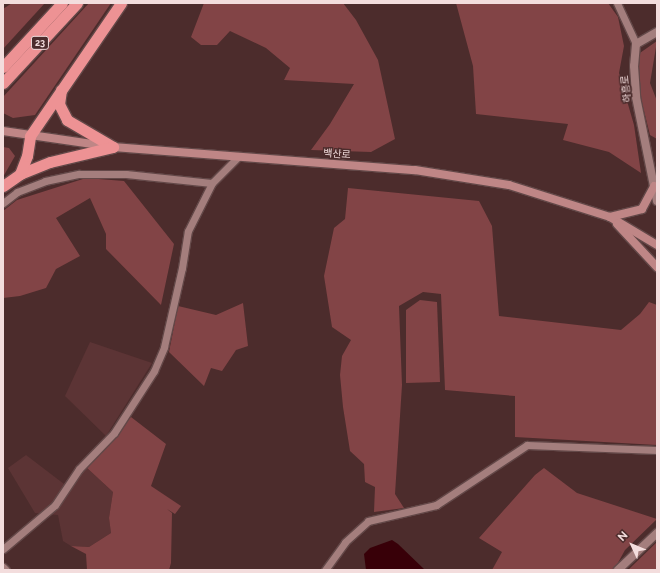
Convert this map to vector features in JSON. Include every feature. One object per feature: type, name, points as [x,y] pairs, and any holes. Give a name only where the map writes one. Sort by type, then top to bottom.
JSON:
[{"type":"highway","name":"23","points":[[3,67],[62,3]]},
{"type":"highway","name":"23","points":[[3,83],[77,3]]},
{"type":"highway","points":[[20,174],[27,156],[30,136],[61,87],[121,3]]},
{"type":"highway","points":[[61,87],[59,104],[67,120],[113,148]]},
{"type":"highway","points":[[3,186],[20,174],[50,162],[113,148]]},
{"type":"main road","name":"백산로","points":[[3,131],[113,148],[415,170],[509,185],[610,217],[657,245]]},
{"type":"main road","points":[[656,189],[642,209],[610,217],[657,267]]},
{"type":"street","points":[[617,3],[636,44],[657,32]]},
{"type":"street","name":"하흥로","points":[[636,44],[634,66],[636,97],[656,189],[657,201]]},
{"type":"street","points":[[3,549],[55,505],[80,469],[114,433],[154,371],[164,347],[182,268],[188,231],[212,183],[238,157]]},
{"type":"street","points":[[3,203],[17,192],[45,181],[79,174],[126,174],[212,183]]},
{"type":"street","points":[[325,570],[345,542],[368,521],[436,505],[527,445],[657,450]]},
{"type":"street","points":[[618,570],[657,533]]},
{"type":"street","points":[[3,567],[6,570]]},
{"type":"shaded area","points":[[12,3],[45,3],[3,49],[3,9]]},
{"type":"shaded area","points":[[89,3],[111,3],[35,115],[13,118],[3,113],[3,97]]},
{"type":"shaded area","points":[[204,3],[343,3],[356,20],[378,60],[395,139],[371,152],[311,150],[330,124],[354,84],[284,80],[290,68],[266,48],[230,31],[217,45],[201,45],[191,37]]},
{"type":"shaded area","points":[[456,3],[608,3],[618,17],[624,46],[619,73],[634,125],[641,173],[609,152],[563,140],[568,124],[476,114],[473,66]]},
{"type":"shaded area","points":[[657,41],[650,83],[657,101],[657,139],[650,135],[640,95],[637,55]]},
{"type":"shaded area","points":[[3,147],[9,148],[15,156],[3,177]]},
{"type":"shaded area","points":[[86,178],[124,181],[174,244],[161,305],[106,249],[106,234],[90,198],[56,218],[80,256],[56,269],[46,288],[20,296],[3,298],[3,211],[17,200]]},
{"type":"shaded area","points":[[348,188],[479,201],[492,226],[499,316],[621,330],[640,314],[649,302],[657,305],[657,445],[515,437],[515,396],[445,390],[441,294],[423,292],[399,306],[402,385],[395,494],[404,508],[374,512],[375,487],[365,482],[364,464],[350,451],[343,407],[340,375],[342,356],[351,340],[332,327],[324,276],[334,228],[345,219]]},
{"type":"shaded area","points":[[420,300],[437,302],[440,382],[406,383],[406,310]]},
{"type":"shaded area","points":[[243,303],[248,346],[236,350],[222,371],[211,368],[204,386],[169,352],[178,306],[216,315]]},
{"type":"shaded area","points":[[90,342],[152,363],[106,436],[65,396]]},
{"type":"shaded area","points":[[131,417],[166,444],[151,486],[181,506],[175,514],[167,509],[172,513],[171,563],[169,570],[87,570],[86,554],[71,546],[89,547],[111,533],[109,518],[113,492],[86,467]]},
{"type":"shaded area","points":[[26,455],[64,484],[86,467],[113,492],[109,518],[111,533],[89,547],[71,546],[63,541],[58,515],[35,513],[8,468]]},
{"type":"shaded area","points":[[544,468],[577,493],[657,519],[625,550],[614,570],[492,570],[502,552],[479,538],[535,475]]},
{"type":"shaded area","points":[[392,540],[425,570],[366,570],[364,554],[370,548]]},
{"type":"shaded area","points":[[657,542],[657,570],[628,570]]}]
